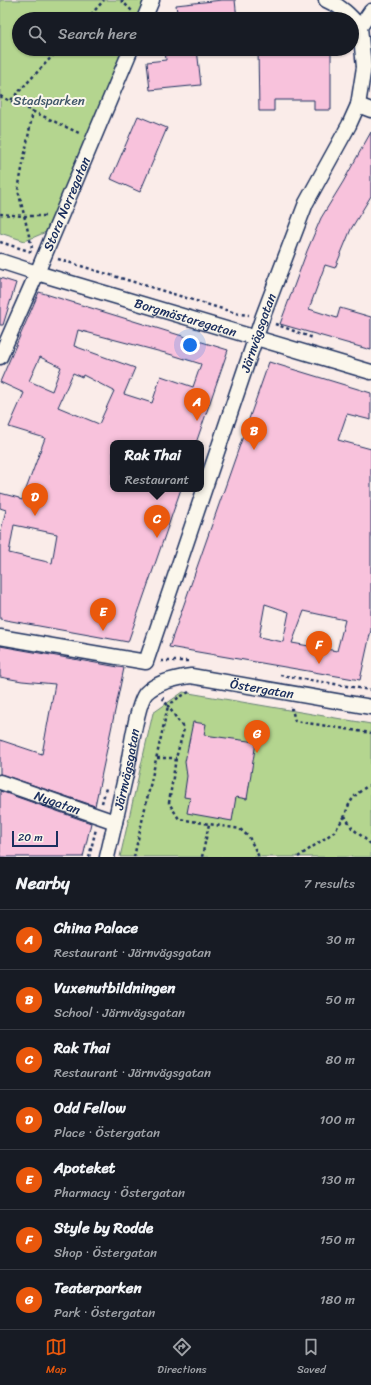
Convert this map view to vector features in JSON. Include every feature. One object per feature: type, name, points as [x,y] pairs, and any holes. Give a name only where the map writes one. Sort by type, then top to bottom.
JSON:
[{"type":"street","points":[[144,12],[152,0]]},
{"type":"street","points":[[326,0],[335,4],[346,12]]},
{"type":"street","points":[[360,27],[371,11]]},
{"type":"street","name":"Järnvägsgatan","points":[[204,492],[263,316],[306,203],[349,125],[364,107],[364,67],[360,27]]},
{"type":"street","name":"Stora Norregatan","points":[[0,357],[37,273],[39,254],[92,140],[128,56]]},
{"type":"street","name":"Borgmästaregatan","points":[[0,261],[256,339],[371,372]]},
{"type":"street","name":"Järnvägsgatan","points":[[0,637],[146,662],[204,492]]},
{"type":"street","name":"Östergatan","points":[[155,686],[177,678],[191,676],[371,707]]},
{"type":"street","name":"Järnvägsgatan","points":[[107,857],[140,705],[145,694],[155,686]]},
{"type":"street","name":"Nygatan","points":[[0,782],[115,822]]},
{"type":"path","points":[[93,12],[104,0]]},
{"type":"path","points":[[121,0],[134,12]]},
{"type":"path","points":[[11,100],[52,56]]},
{"type":"path","points":[[0,96],[92,140]]},
{"type":"path","points":[[33,111],[18,190],[25,216],[39,254]]},
{"type":"path","points":[[0,214],[47,216]]},
{"type":"path","points":[[0,242],[239,314],[263,316],[276,325],[316,339]]},
{"type":"path","points":[[155,686],[184,729],[176,758],[168,803],[179,819],[240,829],[249,837],[258,857]]},
{"type":"path","points":[[134,857],[168,706],[189,692]]},
{"type":"path","points":[[285,708],[292,709],[295,721],[371,733]]},
{"type":"path","points":[[157,758],[176,758]]},
{"type":"path","points":[[298,857],[334,832],[345,816],[348,805],[358,792],[371,784]]},
{"type":"path","points":[[89,857],[99,816]]},
{"type":"path","points":[[345,816],[352,828],[371,844]]},
{"type":"path","points":[[202,857],[209,824]]},
{"type":"green space","name":"Stadsparken","points":[[0,0],[147,0],[142,12],[12,12],[12,56],[122,56],[46,232],[25,241],[0,233]]},
{"type":"green space","points":[[183,692],[371,724],[371,857],[120,857],[153,713]]},
{"type":"building","points":[[235,0],[236,12],[177,12],[176,5]]},
{"type":"building","points":[[166,56],[198,56],[201,85],[150,90],[147,62],[166,60]]},
{"type":"building","points":[[258,56],[331,56],[331,110],[314,110],[314,100],[274,100],[274,111],[259,111]]},
{"type":"building","points":[[138,116],[167,128],[140,192],[111,179]]},
{"type":"building","points":[[371,132],[371,196],[351,229],[335,268],[325,265],[309,309],[337,318],[340,308],[371,317],[371,350],[280,324],[321,218]]},
{"type":"building","points":[[0,278],[16,283],[3,325],[0,325]]},
{"type":"building","points":[[39,292],[228,350],[197,440],[110,440],[110,492],[180,492],[128,642],[0,619],[0,534],[6,510],[0,508],[0,493],[22,500],[45,438],[9,427],[24,393],[0,382]],"holes":[[[78,330],[201,364],[193,387],[161,376],[152,403],[124,394],[135,368],[74,346]],[[40,357],[61,367],[52,391],[29,381]],[[73,373],[82,377],[83,375],[114,391],[99,424],[58,407]],[[14,525],[57,534],[52,563],[9,553]]]},
{"type":"building","points":[[269,362],[371,393],[371,420],[347,414],[338,440],[371,449],[371,630],[360,680],[169,647]],"holes":[[[265,604],[289,612],[283,642],[259,637]],[[304,611],[345,620],[337,651],[292,643]]]},
{"type":"building","points":[[0,646],[124,668],[95,806],[0,774],[0,740],[42,754],[55,684],[0,677]]},
{"type":"building","points":[[193,722],[206,724],[204,735],[256,742],[247,799],[236,797],[232,821],[187,813],[190,798],[184,797],[187,776],[185,762]]},
{"type":"building","points":[[0,791],[91,823],[83,857],[0,857]]},
{"type":"place","name":"China Palace","points":[[197,421]]},
{"type":"place","name":"Vuxenutbildningen","points":[[254,450]]},
{"type":"place","name":"Odd Fellow","points":[[35,516]]},
{"type":"place","name":"Rak Thai","points":[[157,538]]},
{"type":"place","name":"Apoteket","points":[[103,631]]},
{"type":"place","name":"Style by Rodde","points":[[319,664]]},
{"type":"place","name":"Teaterparken","points":[[257,753]]}]
